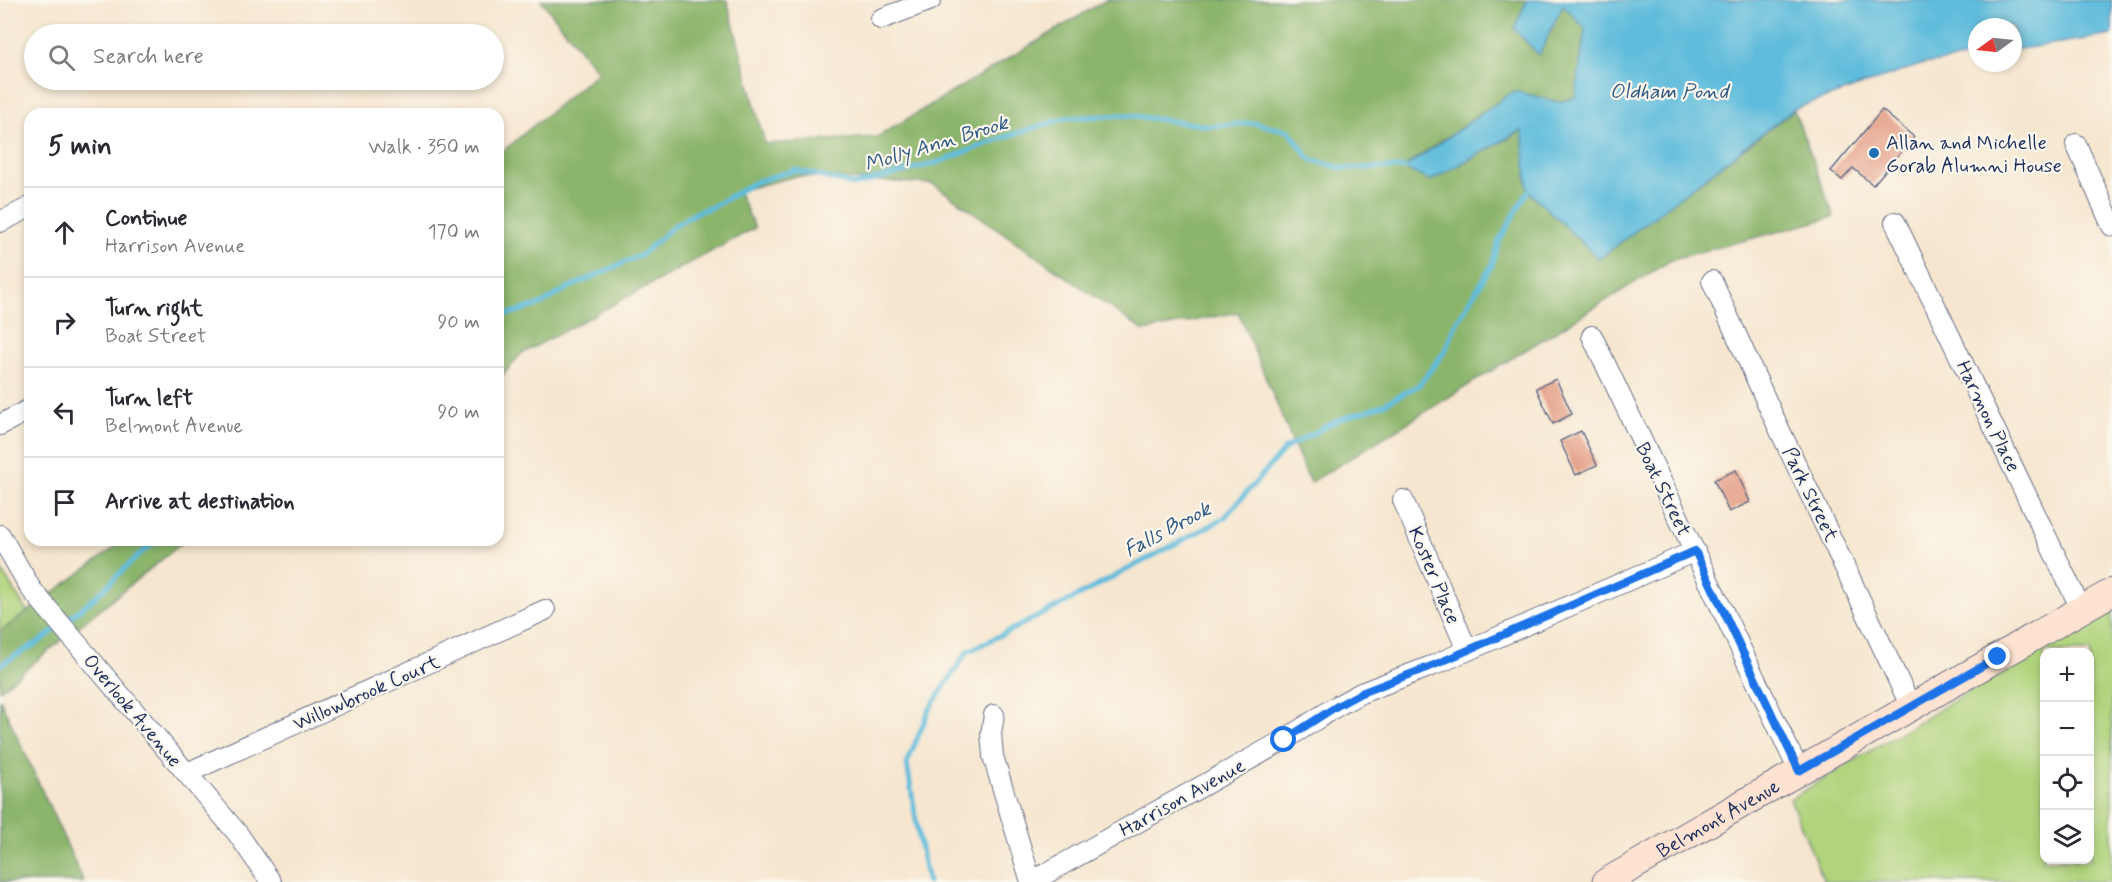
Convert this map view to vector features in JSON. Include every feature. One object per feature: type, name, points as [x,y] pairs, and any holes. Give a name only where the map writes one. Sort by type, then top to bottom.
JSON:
[{"type":"main road","name":"Belmont Avenue","points":[[1618,879],[1799,771],[2112,592]]},
{"type":"street","points":[[881,19],[931,0]]},
{"type":"street","points":[[2076,144],[2112,226]]},
{"type":"street","points":[[0,222],[24,210]]},
{"type":"street","name":"Harmon Place","points":[[1895,222],[2082,611]]},
{"type":"street","name":"Park Street","points":[[1712,281],[1774,418],[1911,706]]},
{"type":"street","name":"Boat Street","points":[[1592,336],[1799,771]]},
{"type":"street","points":[[0,425],[24,412]]},
{"type":"street","name":"Koster Place","points":[[1403,500],[1467,650]]},
{"type":"street","name":"Overlook Avenue","points":[[0,535],[31,589],[238,834],[270,882]]},
{"type":"street","name":"Harrison Avenue","points":[[1031,882],[1284,740],[1361,693],[1467,650],[1695,551]]},
{"type":"street","name":"Willowbrook Court","points":[[187,773],[545,610]]},
{"type":"street","points":[[994,715],[991,734],[993,756],[1031,882]]},
{"type":"green space","points":[[541,0],[727,0],[765,144],[877,137],[1106,0],[1527,0],[1514,29],[1563,4],[1585,28],[1576,97],[1559,102],[1514,91],[1404,167],[1430,181],[1523,130],[1528,191],[1600,258],[1794,110],[1834,217],[1673,259],[1310,483],[1238,312],[1144,331],[933,184],[796,176],[738,191],[755,228],[521,354],[504,374],[504,150],[598,72]]},
{"type":"green space","points":[[117,546],[179,546],[0,690],[0,632]]},
{"type":"green space","points":[[0,568],[28,613],[0,632]]},
{"type":"green space","points":[[2112,606],[2112,882],[1824,882],[1790,799],[2040,649],[2040,864],[2094,864],[2094,648],[2042,648]]},
{"type":"green space","points":[[0,699],[84,882],[0,882]]},
{"type":"water","name":"Oldham Pond","points":[[1527,0],[2112,0],[2112,35],[2022,49],[2022,18],[1968,18],[1968,57],[1923,64],[1794,109],[1599,259],[1528,191],[1522,130],[1430,181],[1404,168],[1514,91],[1559,102],[1576,97],[1585,28],[1563,5],[1539,55],[1514,29]]},
{"type":"building","name":"Allan and Michelle Gorab Alumni House","points":[[1882,110],[1914,137],[1873,185],[1853,168],[1842,180],[1831,171]]},
{"type":"building","points":[[1556,379],[1572,414],[1553,424],[1536,388]]},
{"type":"building","points":[[1581,431],[1597,465],[1576,475],[1560,441]]},
{"type":"building","points":[[1736,470],[1750,502],[1729,512],[1714,480]]},
{"type":"waterway","name":"Molly Ann Brook","points":[[504,315],[542,304],[566,289],[641,255],[675,225],[755,182],[795,170],[855,185],[939,162],[1005,137],[1066,118],[1126,115],[1210,126],[1254,123],[1289,131],[1310,159],[1341,168],[1404,168]]},
{"type":"waterway","name":"Falls Brook","points":[[928,882],[907,763],[929,710],[967,652],[1224,518],[1286,448],[1338,420],[1382,405],[1419,385],[1445,351],[1457,322],[1492,265],[1499,241],[1528,191]]},
{"type":"waterway","name":"Molly Ann Brook","points":[[0,665],[42,640],[94,598],[150,546]]},
{"type":"place","name":"Allan and Michelle Gorab Alumni House","points":[[1874,153]]},
{"type":"route","points":[[1284,740],[1361,693],[1434,665],[1695,551],[1799,771],[1998,657]]}]
